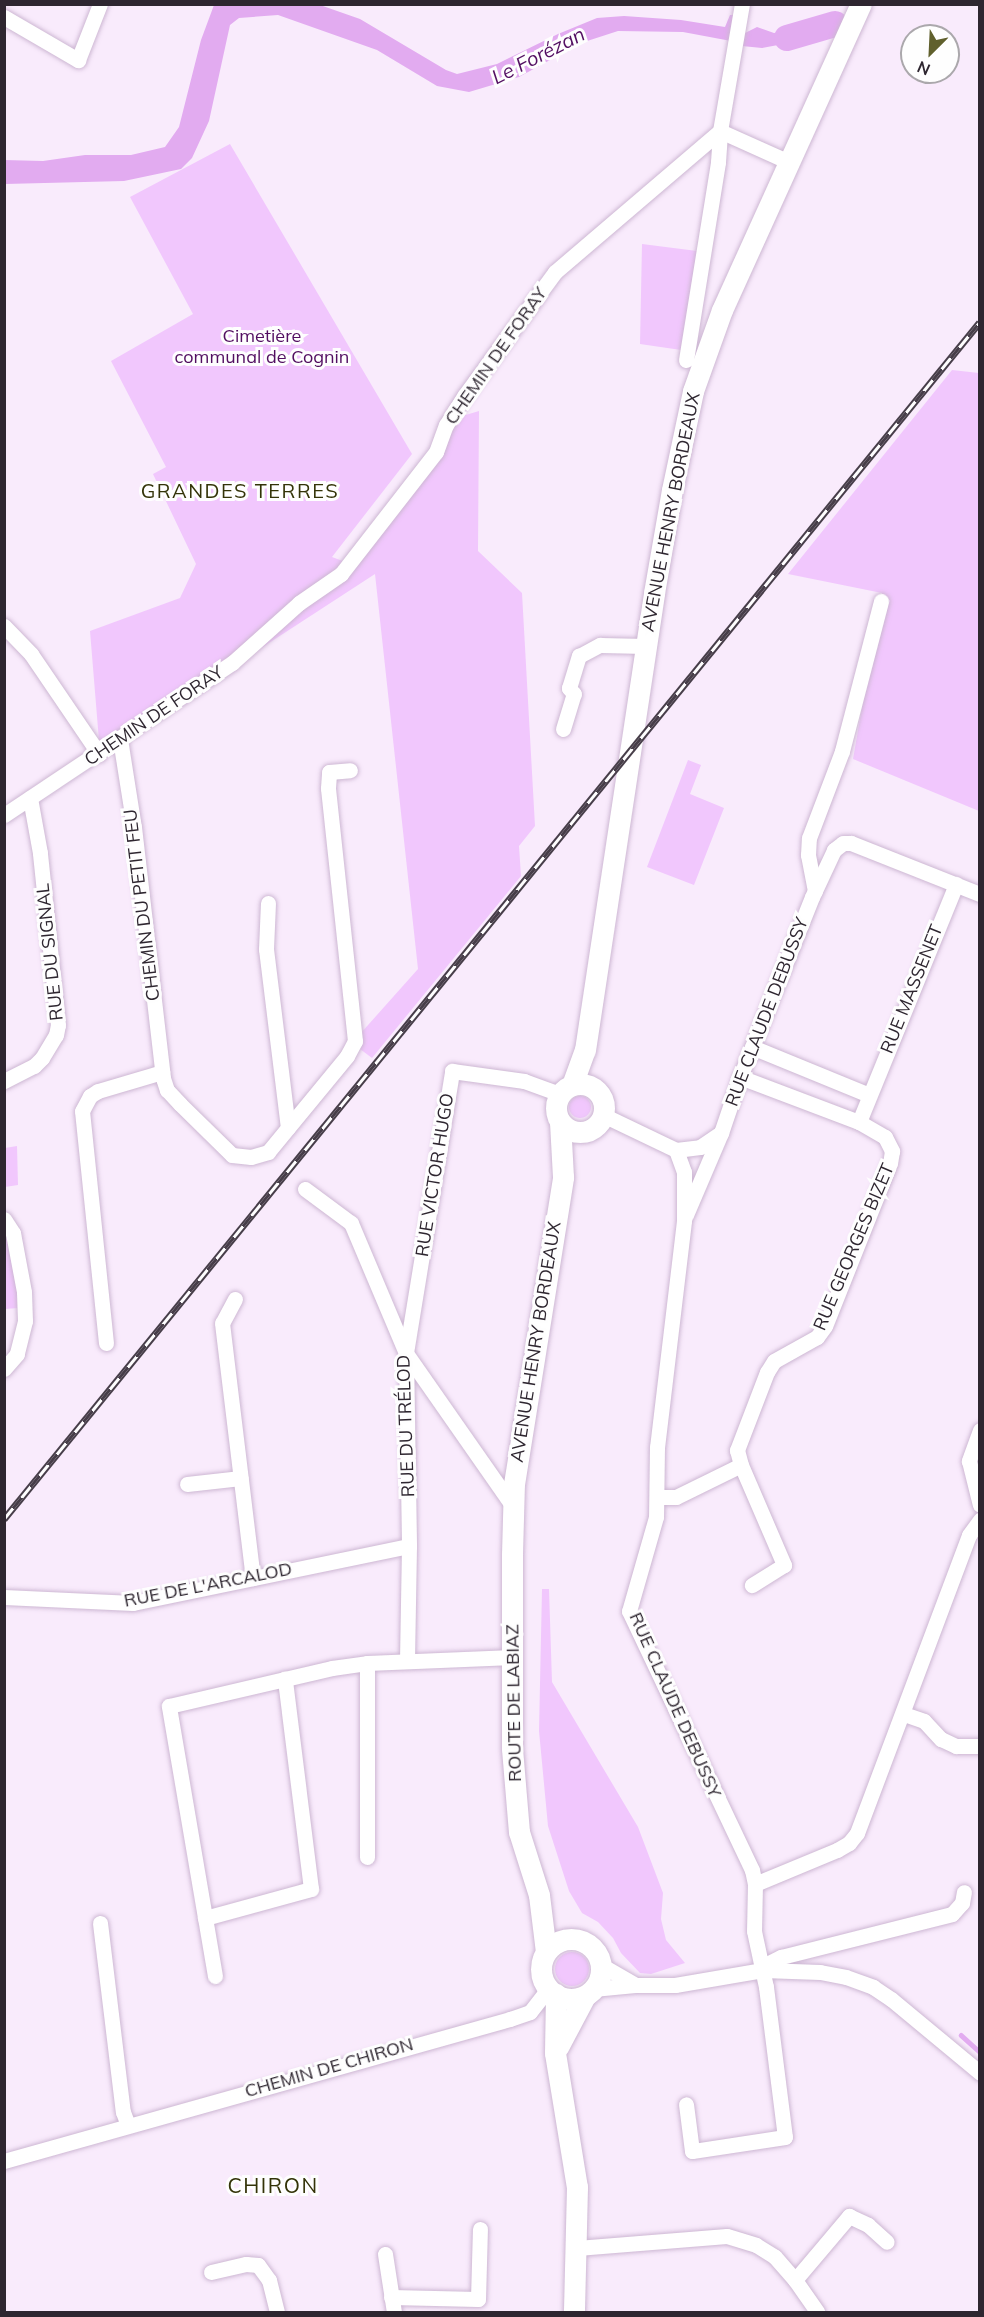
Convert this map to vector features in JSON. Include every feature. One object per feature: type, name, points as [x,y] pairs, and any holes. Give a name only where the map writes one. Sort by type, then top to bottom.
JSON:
[{"type":"main road","name":"AVENUE HENRY BORDEAUX","points":[[573,1088],[585,1050],[646,646],[672,490],[693,391],[722,310],[861,4]]},
{"type":"main road","points":[[573,1088],[601,1097],[603,1115],[597,1125],[583,1132],[567,1128],[560,1122],[556,1107],[573,1088]]},
{"type":"main road","name":"AVENUE HENRY BORDEAUX","points":[[514,1508],[518,1462],[563,1177],[560,1122]]},
{"type":"main road","name":"AVENUE HENRY BORDEAUX","points":[[563,1177],[583,1132]]},
{"type":"main road","name":"ROUTE DE LABIAZ","points":[[514,1508],[513,1748],[519,1832],[539,1895],[546,1952]]},
{"type":"main road","name":"ROUTE DE LABIAZ","points":[[539,1895],[570,1938]]},
{"type":"main road","points":[[555,2053],[589,1992],[599,1981],[601,1965],[596,1951],[589,1944],[570,1938],[552,1945],[546,1952],[541,1971],[552,1991],[555,2053],[577,2187],[574,2313]]},
{"type":"main road","points":[[552,1991],[575,1999],[589,1992]]},
{"type":"street","points":[[4,17],[78,60],[100,4]]},
{"type":"street","points":[[686,360],[718,162],[720,131],[742,4]]},
{"type":"street","points":[[720,131],[789,162]]},
{"type":"street","name":"CHEMIN DE FORAY","points":[[4,815],[99,754],[232,663],[299,603],[341,574],[436,452],[446,424],[465,395],[555,272],[720,131]]},
{"type":"street","points":[[815,891],[808,855],[809,838],[842,751],[881,601]]},
{"type":"street","points":[[4,627],[31,654],[99,754]]},
{"type":"street","points":[[563,729],[574,694],[569,688],[579,656],[600,645],[646,646]]},
{"type":"street","name":"CHEMIN DU PETIT FEU","points":[[120,739],[134,827],[162,1072],[167,1090],[232,1155],[251,1157],[268,1152],[347,1056],[355,1041],[328,788],[329,772],[350,770]]},
{"type":"street","name":"RUE DU SIGNAL","points":[[4,1081],[34,1066],[42,1058],[56,1035],[58,1025],[40,853],[30,798]]},
{"type":"street","name":"RUE CLAUDE DEBUSSY","points":[[684,1221],[721,1133],[740,1077],[815,891],[834,850],[843,843],[851,843],[956,884]]},
{"type":"street","points":[[956,884],[980,894]]},
{"type":"street","name":"RUE MASSENET","points":[[860,1122],[956,884]]},
{"type":"street","points":[[268,903],[267,949],[288,1128]]},
{"type":"street","points":[[752,1047],[869,1095]]},
{"type":"street","name":"RUE VICTOR HUGO","points":[[406,1353],[452,1071],[573,1088]]},
{"type":"street","points":[[106,1342],[82,1111],[90,1096],[98,1091],[162,1072]]},
{"type":"street","name":"RUE GEORGES BIZET","points":[[740,1077],[860,1122],[877,1131],[890,1144],[892,1151],[890,1163],[825,1326],[817,1337],[774,1361],[767,1372],[737,1450],[741,1465]]},
{"type":"street","points":[[603,1115],[676,1150],[700,1147],[721,1133]]},
{"type":"street","name":"RUE CLAUDE DEBUSSY","points":[[676,1150],[684,1172],[684,1221],[657,1448],[656,1517],[629,1611],[752,1870],[755,1884],[754,1931],[763,1970],[786,2137],[692,2151],[686,2104]]},
{"type":"street","name":"RUE DU TRÉLOD","points":[[305,1189],[351,1223],[406,1353],[409,1546],[407,1661]]},
{"type":"street","points":[[4,1219],[13,1233],[24,1292],[25,1321],[16,1354],[4,1369]]},
{"type":"street","points":[[235,1299],[222,1323],[253,1578]]},
{"type":"street","points":[[406,1353],[514,1508]]},
{"type":"street","points":[[980,1430],[969,1461],[980,1505]]},
{"type":"street","points":[[657,1497],[676,1497],[741,1465],[784,1565],[752,1585]]},
{"type":"street","points":[[187,1484],[241,1478]]},
{"type":"street","points":[[755,1884],[849,1843],[863,1820],[969,1535],[980,1520]]},
{"type":"street","name":"RUE DE L'ARCALOD","points":[[4,1597],[133,1603],[409,1546]]},
{"type":"street","points":[[215,1976],[169,1706],[367,1663],[513,1657]]},
{"type":"street","points":[[367,1663],[367,1857]]},
{"type":"street","points":[[206,1918],[311,1889],[285,1679]]},
{"type":"street","points":[[904,1714],[924,1721],[941,1739],[956,1746],[980,1746]]},
{"type":"street","points":[[763,1970],[767,1964],[782,1957],[952,1914],[962,1903],[964,1892]]},
{"type":"street","points":[[100,1923],[123,2112],[128,2125]]},
{"type":"street","points":[[601,1965],[635,1985]]},
{"type":"street","points":[[589,1992],[635,1985],[675,1985],[763,1970],[820,1972],[846,1977],[873,1987],[980,2073]]},
{"type":"street","points":[[552,1991],[530,2012],[555,2027]]},
{"type":"street","name":"CHEMIN DE CHIRON","points":[[4,2161],[530,2012]]},
{"type":"street","points":[[795,2280],[849,2216],[868,2225],[887,2242]]},
{"type":"street","points":[[385,2254],[392,2305],[478,2299],[480,2229]]},
{"type":"street","points":[[577,2248],[727,2236],[756,2245],[775,2257],[795,2280],[818,2313]]},
{"type":"street","points":[[211,2272],[246,2264],[258,2265],[269,2280],[277,2313]]},
{"type":"green space","name":"Cimetière communal de Cognin","points":[[230,144],[412,454],[332,557],[356,566],[443,452],[459,417],[479,411],[478,551],[522,593],[535,826],[519,846],[521,876],[372,1058],[352,1043],[418,969],[375,574],[100,753],[90,631],[180,598],[196,564],[153,474],[166,467],[111,361],[193,314],[130,197]]},
{"type":"green space","points":[[642,244],[697,251],[681,350],[640,344]]},
{"type":"green space","points":[[952,370],[979,373],[979,811],[853,759],[882,593],[788,574]]},
{"type":"green space","points":[[688,760],[701,765],[690,794],[724,808],[694,885],[647,867]]},
{"type":"green space","points":[[580,1096],[588,1099],[591,1107],[588,1115],[580,1118],[572,1115],[569,1107],[572,1099]]},
{"type":"green space","points":[[17,1146],[18,1185],[5,1187],[5,1148]]},
{"type":"green space","points":[[4,1238],[7,1240],[17,1290],[18,1308],[5,1309]]},
{"type":"green space","points":[[542,1589],[549,1589],[552,1682],[638,1827],[663,1893],[661,1919],[666,1940],[685,1963],[651,1974],[640,1973],[621,1953],[613,1938],[598,1922],[582,1913],[569,1891],[548,1826],[539,1731]]},
{"type":"green space","points":[[572,1952],[584,1957],[589,1969],[584,1981],[572,1986],[560,1981],[555,1969],[560,1957]]},
{"type":"water","points":[[214,5],[320,5],[360,19],[446,70],[457,74],[497,64],[597,18],[624,16],[681,20],[725,27],[730,15],[734,15],[743,34],[757,27],[774,33],[791,31],[812,22],[819,27],[819,32],[794,42],[762,48],[742,46],[731,41],[683,32],[618,31],[581,43],[519,77],[469,92],[437,86],[377,50],[278,15],[239,18],[230,25],[209,121],[192,158],[181,169],[124,181],[5,184],[4,160],[43,161],[85,155],[131,155],[165,147],[179,127],[201,40]]},
{"type":"waterway","name":"Le Forézan","points":[[787,38],[835,24]]},
{"type":"waterway","points":[[961,2035],[980,2052]]},
{"type":"railway","points":[[4,1519],[980,322]]},
{"type":"district","name":"GRANDES TERRES","points":[[240,490]]},
{"type":"district","name":"CHIRON","points":[[273,2185]]}]
